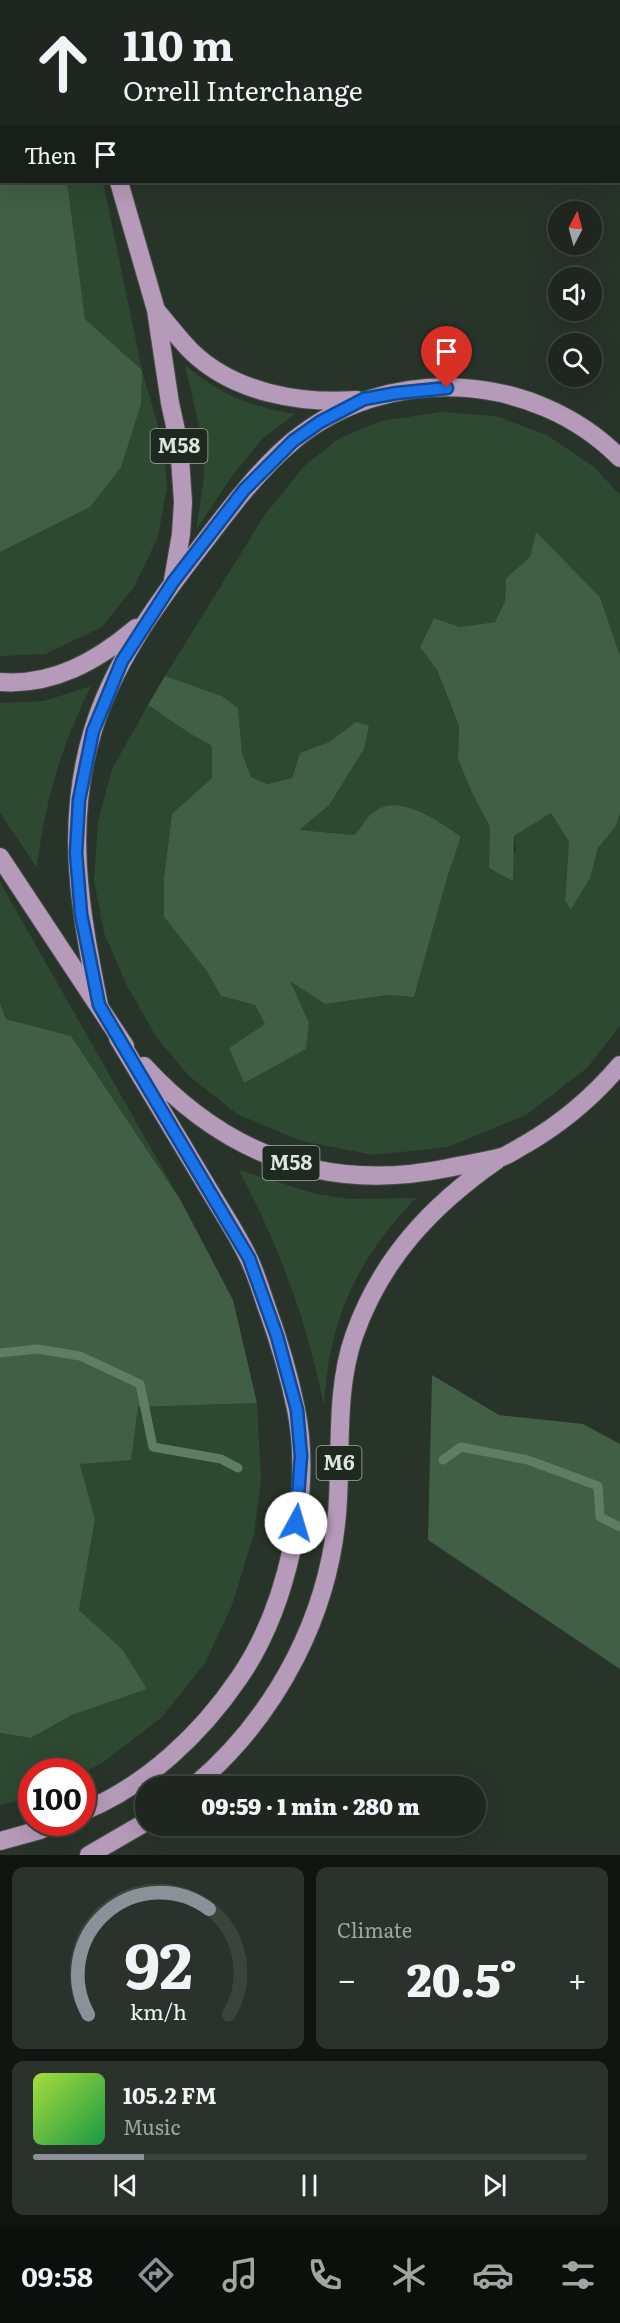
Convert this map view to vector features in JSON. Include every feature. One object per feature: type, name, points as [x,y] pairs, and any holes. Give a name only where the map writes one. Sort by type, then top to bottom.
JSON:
[{"type":"highway","name":"M58","points":[[119,183],[156,310],[182,472],[181,534],[173,582]]},
{"type":"highway","name":"M58","points":[[156,310],[192,352],[220,373],[269,393],[321,400],[364,399],[431,389],[464,387],[496,392],[523,399],[561,414],[590,431],[620,458]]},
{"type":"highway","name":"M58","points":[[99,1005],[81,914],[76,853],[79,800],[88,752],[100,709],[122,661],[149,617],[244,490],[293,441],[320,422],[364,399]]},
{"type":"highway","name":"M58","points":[[0,682],[27,681],[72,671],[109,651],[149,617]]},
{"type":"highway","name":"M58","points":[[0,857],[99,1005],[118,1038],[166,1090],[212,1127],[270,1156],[315,1170],[362,1177],[401,1176],[504,1156],[541,1135],[570,1114],[620,1065]]},
{"type":"highway","name":"M6","points":[[96,1805],[135,1784],[183,1745],[222,1702],[251,1660],[273,1616],[290,1560],[298,1504],[301,1456],[297,1410],[277,1336],[249,1258],[118,1038]]},
{"type":"highway","name":"M6","points":[[204,1776],[243,1738],[268,1704],[312,1624],[327,1577],[334,1539],[338,1500],[342,1396],[347,1362],[354,1337],[366,1309],[386,1270],[412,1233],[438,1206],[469,1180],[504,1156]]},
{"type":"highway","points":[[88,1855],[135,1828]]},
{"type":"highway","points":[[0,1841],[18,1836]]},
{"type":"green space","points":[[0,183],[67,183],[85,319],[142,370],[141,404],[121,467],[90,507],[0,552]]},
{"type":"green space","points":[[64,183],[103,183],[142,370],[85,319]]},
{"type":"green space","points":[[185,365],[210,384],[236,398],[295,414],[262,439],[232,476],[196,530],[204,478],[204,447]]},
{"type":"green space","points":[[142,370],[163,443],[167,487],[158,537],[134,587],[102,627],[45,654],[0,656],[0,552],[90,507]]},
{"type":"green space","points":[[441,412],[496,416],[547,435],[594,467],[620,495],[620,656],[600,597],[536,533],[530,557],[506,578],[505,601],[495,622],[460,627],[434,618],[420,647],[437,670],[459,727],[458,759],[472,793],[490,827],[491,845],[516,853],[514,836],[551,813],[569,842],[565,901],[590,878],[598,848],[616,826],[620,813],[620,1026],[587,1068],[526,1115],[448,1147],[374,1155],[301,1141],[237,1114],[189,1076],[157,1038],[128,988],[104,933],[94,880],[98,822],[112,769],[148,705],[212,746],[212,778],[172,815],[164,878],[164,917],[206,970],[221,996],[255,1005],[265,1024],[229,1048],[244,1082],[306,1049],[308,1023],[289,980],[325,1004],[388,995],[414,997],[447,878],[461,837],[374,812],[356,835],[298,830],[356,722],[329,742],[300,753],[292,778],[268,784],[251,777],[242,753],[238,708],[222,696],[165,676],[264,516],[305,465],[340,438],[381,421]]},
{"type":"green space","points":[[536,532],[600,597],[620,656],[620,813],[616,826],[598,848],[590,878],[571,909],[565,901],[569,842],[551,813],[514,836],[513,881],[489,868],[490,827],[472,793],[458,759],[459,726],[437,670],[420,647],[434,618],[460,627],[495,622],[505,601],[506,578],[530,557]]},
{"type":"green space","points":[[165,676],[222,696],[238,708],[242,753],[251,777],[268,784],[292,778],[300,753],[329,742],[356,722],[369,726],[364,749],[329,805],[299,830],[355,835],[373,813],[383,807],[394,805],[418,811],[461,837],[447,878],[414,997],[388,995],[325,1004],[290,981],[309,1023],[306,1049],[244,1083],[229,1048],[265,1024],[255,1005],[221,996],[206,970],[164,917],[164,878],[172,814],[212,778],[212,746],[148,705]]},
{"type":"green space","points":[[91,686],[71,731],[56,775],[40,843],[37,868],[0,813],[0,703],[44,701]]},
{"type":"green space","points":[[0,882],[181,1201],[71,1036],[6,1019],[0,1003]]},
{"type":"green space","points":[[0,1003],[6,1019],[71,1036],[181,1201],[233,1300],[257,1403],[138,1407],[131,1460],[80,1464],[95,1520],[79,1610],[122,1649],[147,1689],[72,1715],[31,1738],[0,1733]]},
{"type":"green space","points":[[239,1170],[316,1194],[350,1199],[416,1198],[377,1245],[349,1293],[332,1346],[324,1406],[309,1343],[290,1285],[267,1228]]},
{"type":"green space","points":[[432,1375],[499,1415],[583,1424],[620,1444],[620,1669],[428,1540]]},
{"type":"green space","points":[[257,1403],[261,1480],[254,1534],[232,1605],[205,1663],[162,1717],[96,1766],[96,1758],[18,1758],[18,1801],[0,1805],[0,1733],[31,1738],[72,1715],[146,1689],[122,1649],[79,1610],[95,1520],[80,1463],[137,1407]]},
{"type":"waterway","points":[[0,1353],[37,1349],[80,1356],[140,1384],[153,1447],[221,1459],[238,1468]]},
{"type":"waterway","points":[[443,1460],[461,1447],[528,1460],[598,1486],[600,1517],[620,1527]]},
{"type":"route","points":[[296,1523],[301,1456],[297,1410],[277,1336],[249,1258],[99,1005],[81,914],[76,853],[79,800],[93,731],[100,709],[122,661],[173,582],[244,490],[293,441],[320,422],[364,399],[447,388]]}]
